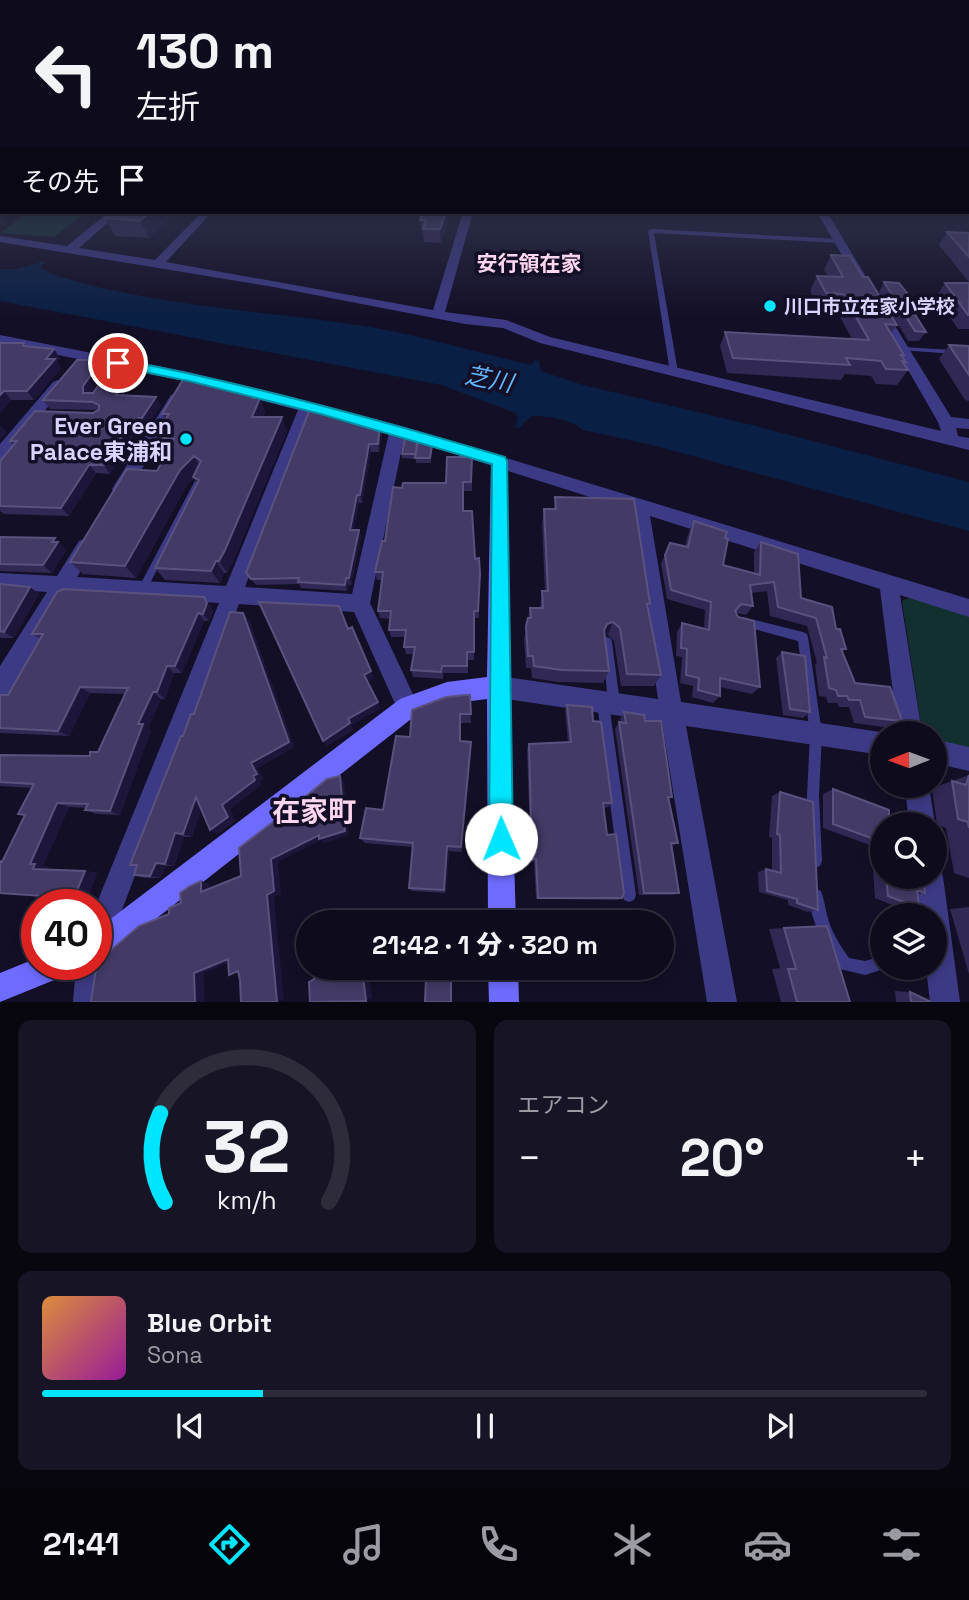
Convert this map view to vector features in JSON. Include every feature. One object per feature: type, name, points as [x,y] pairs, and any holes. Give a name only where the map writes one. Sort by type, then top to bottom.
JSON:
[{"type":"street","points":[[70,250],[100,225]]},
{"type":"street","points":[[158,264],[194,225]]},
{"type":"street","points":[[438,315],[464,225]]},
{"type":"street","points":[[829,225],[946,422],[951,440]]},
{"type":"street","points":[[0,239],[368,300],[465,320],[480,319],[517,328],[545,340],[969,444]]},
{"type":"street","points":[[0,339],[74,366],[189,377],[398,430],[969,608]]},
{"type":"street","points":[[0,455],[40,414],[74,366]]},
{"type":"street","points":[[112,504],[189,377]]},
{"type":"street","points":[[112,901],[307,405]]},
{"type":"street","points":[[946,422],[969,424]]},
{"type":"street","points":[[398,430],[360,603],[408,707]]},
{"type":"street","points":[[499,461],[502,910]]},
{"type":"street","points":[[639,504],[671,714],[722,1002]]},
{"type":"street","points":[[0,686],[97,527]]},
{"type":"street","points":[[0,581],[360,603]]},
{"type":"street","points":[[889,585],[908,721]]},
{"type":"street","points":[[112,936],[408,707],[447,693],[499,687],[870,741]]},
{"type":"street","points":[[947,754],[969,759]]},
{"type":"street","points":[[0,988],[21,979]]},
{"type":"street","points":[[88,1002],[90,980]]},
{"type":"street","points":[[503,980],[504,1002]]},
{"type":"street","points":[[942,980],[945,1002]]},
{"type":"lane","points":[[674,372],[651,231],[839,241]]},
{"type":"lane","points":[[902,349],[969,353]]},
{"type":"lane","points":[[142,590],[202,475]]},
{"type":"lane","points":[[736,620],[803,637],[816,734],[813,796],[816,893],[820,922],[834,950],[845,964],[870,967]]},
{"type":"lane","points":[[607,642],[609,704],[629,895]]},
{"type":"green space","points":[[11,225],[69,225],[54,237],[0,233]]},
{"type":"green space","points":[[911,597],[969,615],[969,751],[947,745],[947,721],[920,721],[902,601]]},
{"type":"water","name":"芝川","points":[[46,262],[40,267],[48,273],[126,293],[364,326],[531,365],[535,360],[539,361],[541,371],[583,385],[752,425],[969,482],[969,531],[652,445],[583,430],[558,419],[531,416],[519,428],[515,427],[518,418],[515,413],[442,385],[0,301],[0,269],[17,269]]},
{"type":"building","points":[[424,225],[441,225],[440,229],[423,229]]},
{"type":"building","points":[[947,232],[969,233],[969,257]]},
{"type":"building","points":[[831,255],[850,256],[863,277],[868,277],[897,325],[885,324],[904,355],[901,355],[906,362],[902,361],[908,370],[886,369],[881,361],[846,358],[850,365],[733,358],[725,332],[869,340],[843,294],[826,293],[817,276],[843,277]]},
{"type":"building","points":[[884,282],[899,283],[910,297],[904,297],[926,332],[915,331]]},
{"type":"building","points":[[945,283],[969,283],[969,315],[968,315]]},
{"type":"building","points":[[0,343],[24,343],[23,346],[54,349],[46,359],[55,359],[27,391],[4,391],[0,395]]},
{"type":"building","points":[[949,345],[969,346],[969,375]]},
{"type":"building","points":[[77,360],[102,360],[83,386],[83,393],[93,393],[112,366],[129,366],[124,374],[129,374],[116,395],[156,397],[142,418],[138,418],[133,427],[128,427],[104,465],[89,465],[61,508],[0,506],[0,461],[17,441],[10,441],[35,411],[93,413],[99,410],[99,405],[93,402],[43,400]]},
{"type":"building","points":[[184,378],[201,378],[198,383],[228,383],[256,390],[253,398],[260,398],[252,417],[282,417],[219,561],[216,561],[211,571],[155,568],[199,480],[193,477],[201,461],[194,456],[180,470],[125,566],[70,562],[127,469],[157,471],[174,439],[155,437],[169,414],[162,414]]},
{"type":"building","points":[[310,409],[380,426],[378,444],[369,444],[360,495],[357,495],[350,530],[359,530],[349,578],[346,578],[345,585],[298,582],[299,578],[251,579],[246,573]]},
{"type":"building","points":[[405,437],[417,440],[416,454],[402,454]]},
{"type":"building","points":[[418,441],[432,445],[430,458],[415,458]]},
{"type":"building","points":[[447,457],[472,457],[471,482],[463,482],[463,511],[472,511],[475,559],[479,558],[478,611],[474,611],[474,652],[467,652],[467,666],[442,666],[441,672],[411,670],[415,647],[404,647],[406,630],[389,630],[391,611],[378,611],[383,572],[375,572],[382,541],[385,541],[393,487],[402,488],[403,483],[446,483]]},
{"type":"building","points":[[555,497],[634,499],[650,604],[647,604],[661,675],[627,674],[620,628],[613,622],[607,624],[604,630],[609,671],[562,670],[534,666],[533,656],[528,656],[526,626],[528,618],[531,618],[530,608],[543,608],[542,591],[548,591],[544,509],[556,509]]},
{"type":"building","points":[[694,521],[727,532],[723,565],[760,575],[761,542],[798,554],[801,598],[832,607],[836,629],[840,629],[846,649],[841,649],[855,683],[890,687],[902,721],[865,717],[860,700],[838,696],[836,690],[829,688],[824,657],[827,658],[816,618],[778,607],[774,582],[750,585],[753,606],[741,604],[735,611],[738,617],[754,621],[760,687],[720,678],[720,696],[698,690],[699,678],[686,675],[687,649],[681,648],[682,623],[709,630],[711,602],[671,590],[665,555],[670,543],[688,547]]},
{"type":"building","points":[[0,537],[55,538],[52,542],[58,542],[43,565],[0,564]]},
{"type":"building","points":[[0,584],[30,587],[4,632],[0,631]]},
{"type":"building","points":[[63,589],[204,597],[207,603],[203,614],[198,613],[175,666],[167,666],[157,692],[153,692],[138,724],[143,724],[110,811],[85,810],[88,804],[57,803],[30,864],[35,864],[33,869],[85,871],[78,889],[21,889],[21,894],[0,893],[0,861],[2,862],[25,815],[18,814],[34,784],[0,782],[0,755],[90,756],[90,752],[98,752],[128,688],[80,687],[58,731],[0,728],[0,695],[8,695],[43,634],[32,634],[57,592]]},
{"type":"building","points":[[259,602],[339,606],[348,629],[352,627],[371,671],[364,675],[378,702],[348,719],[350,723],[323,741]]},
{"type":"building","points":[[230,612],[243,613],[289,742],[251,763],[257,774],[253,776],[255,780],[222,805],[228,817],[210,830],[196,797],[183,834],[175,833],[165,864],[156,863],[150,876],[134,875],[137,865],[130,865],[181,736],[191,714],[194,714]]},
{"type":"building","points":[[782,652],[805,656],[810,712],[790,709]]},
{"type":"building","points":[[470,695],[471,714],[460,714],[460,741],[471,742],[461,847],[447,846],[444,890],[409,888],[413,843],[360,838],[366,808],[383,810],[396,736],[410,737],[412,710],[446,697]]},
{"type":"building","points":[[567,705],[592,707],[593,721],[601,722],[612,803],[603,803],[607,835],[616,834],[624,893],[622,898],[538,898],[536,859],[532,859],[529,744],[571,742]]},
{"type":"building","points":[[624,712],[644,715],[645,721],[661,721],[672,797],[668,797],[678,843],[671,843],[679,893],[644,893],[619,722],[626,723]]},
{"type":"building","points":[[969,775],[969,828],[968,822],[958,819],[952,781],[966,785]]},
{"type":"building","points":[[340,776],[345,831],[319,839],[319,835],[271,859],[274,891],[267,895],[277,1002],[241,1002],[238,971],[229,975],[228,959],[194,973],[195,1002],[91,1002],[94,980],[112,980],[112,949],[139,926],[169,914],[169,908],[181,903],[180,893],[190,886],[201,881],[201,892],[241,876],[239,848],[286,812],[305,803],[305,797],[327,779]]},
{"type":"building","points":[[833,789],[889,810],[870,812],[870,838],[833,824]]},
{"type":"building","points":[[780,792],[813,802],[818,910],[797,903],[797,899],[767,891],[766,869],[781,873],[780,835],[777,834]]},
{"type":"building","points":[[887,889],[924,889],[925,893],[917,890],[918,903],[906,903],[888,896]]},
{"type":"building","points":[[827,926],[850,1002],[797,1002],[788,969],[796,969],[784,928]]},
{"type":"building","points":[[363,980],[366,1001],[310,1002],[309,982]]},
{"type":"building","points":[[426,980],[451,980],[451,1002],[425,1002]]},
{"type":"building","points":[[910,992],[931,1002],[911,1002]]},
{"type":"place","name":"川口市立在家小学校","points":[[770,306]]},
{"type":"place","name":"Ever Green Palace東浦和","points":[[186,439]]},
{"type":"district","name":"安行領在家","points":[[529,263]]},
{"type":"district","name":"在家町","points":[[314,811]]},
{"type":"route","points":[[118,363],[323,409],[499,461],[498,700],[501,839]]}]
